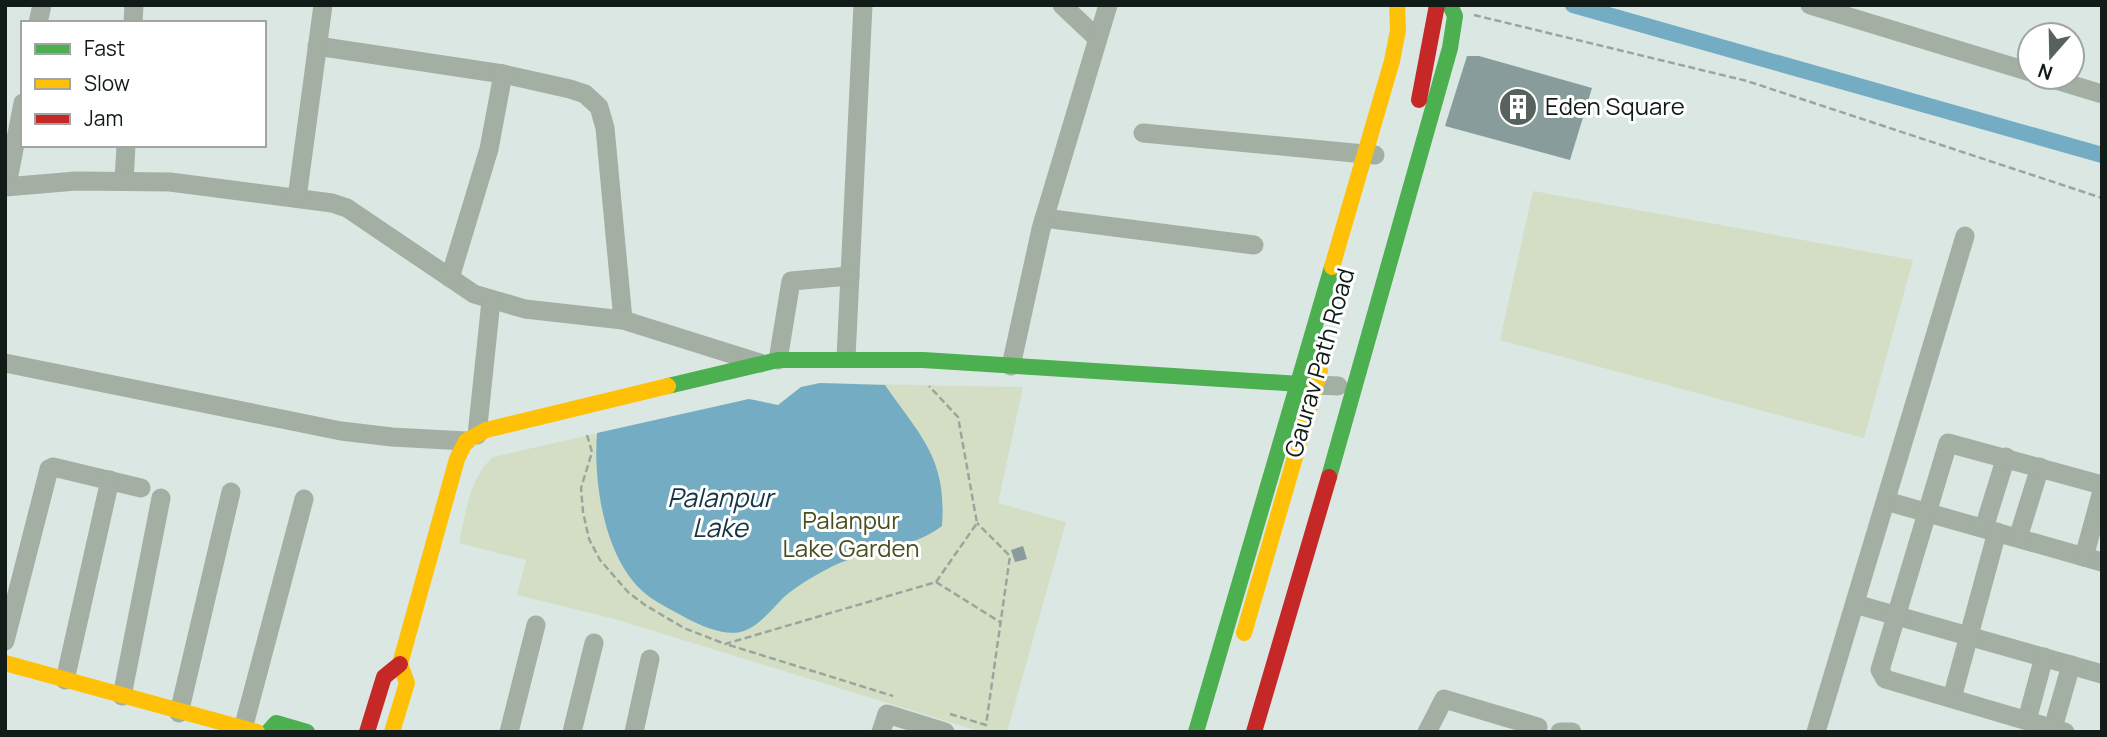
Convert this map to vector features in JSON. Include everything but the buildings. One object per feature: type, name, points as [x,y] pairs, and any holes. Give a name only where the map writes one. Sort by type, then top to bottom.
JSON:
[{"type":"street","points":[[297,198],[323,5]]},
{"type":"street","points":[[846,358],[863,5]]},
{"type":"street","points":[[1062,5],[1097,38]]},
{"type":"street","points":[[1011,366],[1044,218],[1108,5]]},
{"type":"street","points":[[1196,732],[1307,384],[1371,154],[1398,30],[1397,5]]},
{"type":"street","name":"Gaurav Path Road","points":[[1238,652],[1307,384],[1325,351],[1371,154],[1406,51],[1409,5]]},
{"type":"street","name":"Gaurav Path Road","points":[[1318,452],[1418,102],[1437,5]]},
{"type":"street","points":[[1810,5],[1836,9],[2016,67]]},
{"type":"street","points":[[1254,732],[1390,267],[1450,48],[1455,27],[1452,8]]},
{"type":"street","points":[[317,46],[503,74],[585,94],[599,107],[605,128],[623,320]]},
{"type":"street","points":[[450,278],[489,149],[503,74]]},
{"type":"street","points":[[21,113],[6,186],[124,181],[170,182],[297,198],[347,208],[450,278],[491,301],[525,309],[623,320],[769,361]]},
{"type":"street","points":[[1143,133],[1371,154]]},
{"type":"street","points":[[124,181],[126,147]]},
{"type":"street","points":[[1044,218],[1254,246]]},
{"type":"street","points":[[1816,732],[1965,236]]},
{"type":"street","points":[[769,361],[791,281],[850,276]]},
{"type":"street","points":[[392,732],[407,683],[400,664],[453,471],[471,438],[491,301]]},
{"type":"street","points":[[5,363],[341,430],[392,437],[471,438],[486,430],[769,361],[846,358],[1338,386]]},
{"type":"street","points":[[2071,665],[2059,730],[1881,675],[1948,443],[2102,485]]},
{"type":"street","points":[[1952,698],[1969,636],[2006,457]]},
{"type":"street","points":[[2018,538],[2040,467]]},
{"type":"street","points":[[5,641],[49,469],[141,488]]},
{"type":"street","points":[[65,680],[110,480]]},
{"type":"street","points":[[1886,500],[2093,560],[2102,491]]},
{"type":"street","points":[[179,713],[232,492]]},
{"type":"street","points":[[122,696],[161,498]]},
{"type":"street","points":[[5,663],[179,713],[250,730],[304,499]]},
{"type":"street","points":[[1237,732],[1291,545]]},
{"type":"street","points":[[1855,604],[2102,674]]},
{"type":"street","points":[[509,732],[536,625]]},
{"type":"street","points":[[572,732],[594,643]]},
{"type":"street","points":[[2027,720],[2044,657]]},
{"type":"street","points":[[634,732],[650,659]]},
{"type":"street","points":[[367,732],[383,677],[400,664]]},
{"type":"street","points":[[1427,732],[1444,699],[1538,727],[1537,732]]},
{"type":"street","points":[[881,732],[887,714],[946,722]]},
{"type":"street","points":[[268,732],[276,723],[307,732]]},
{"type":"street","points":[[1560,732],[1572,732]]},
{"type":"path","points":[[1452,8],[1747,81],[2102,198]]},
{"type":"path","points":[[929,386],[958,417],[976,523],[1010,556],[986,725],[946,722]]},
{"type":"path","points":[[587,435],[592,452],[581,488],[589,539],[600,560],[628,592],[684,628],[725,644],[895,696]]},
{"type":"path","points":[[725,644],[936,582],[976,523]]},
{"type":"path","points":[[936,582],[1000,622]]},
{"type":"green space","points":[[1533,191],[1913,260],[1864,438],[1500,340]]},
{"type":"green space","name":"Palanpur Lake Garden","points":[[820,383],[1023,387],[998,503],[1066,522],[1007,732],[982,732],[615,619],[517,595],[526,560],[459,543],[474,486],[485,465],[493,457],[749,399],[778,405],[801,387]]},
{"type":"water","name":"Palanpur Lake","points":[[820,383],[885,385],[929,449],[936,465],[942,503],[942,526],[917,540],[847,560],[827,569],[789,593],[761,621],[737,633],[708,628],[651,598],[635,584],[623,566],[605,523],[597,476],[597,433],[749,399],[778,405],[801,387]]},
{"type":"waterway","points":[[1573,5],[2102,155]]},
{"type":"traffic: fast","points":[[1329,477],[1450,48],[1455,16],[1450,5]]},
{"type":"traffic: fast","points":[[1196,732],[1332,267]]},
{"type":"traffic: fast","points":[[668,386],[778,360],[923,360],[1316,385]]},
{"type":"traffic: fast","points":[[268,732],[276,723],[307,732]]},
{"type":"traffic: slow","points":[[1332,267],[1392,61],[1398,30],[1397,5]]},
{"type":"traffic: slow","points":[[1244,633],[1320,371]]},
{"type":"traffic: slow","points":[[392,732],[407,683],[400,664],[457,459],[466,441],[486,430],[668,386]]},
{"type":"traffic: slow","points":[[5,663],[257,732]]},
{"type":"traffic: jam","points":[[1419,100],[1437,5]]},
{"type":"traffic: jam","points":[[1254,732],[1329,477]]},
{"type":"traffic: jam","points":[[367,732],[384,677],[400,664]]},
{"type":"place","name":"Eden Square","points":[[1518,107]]}]
